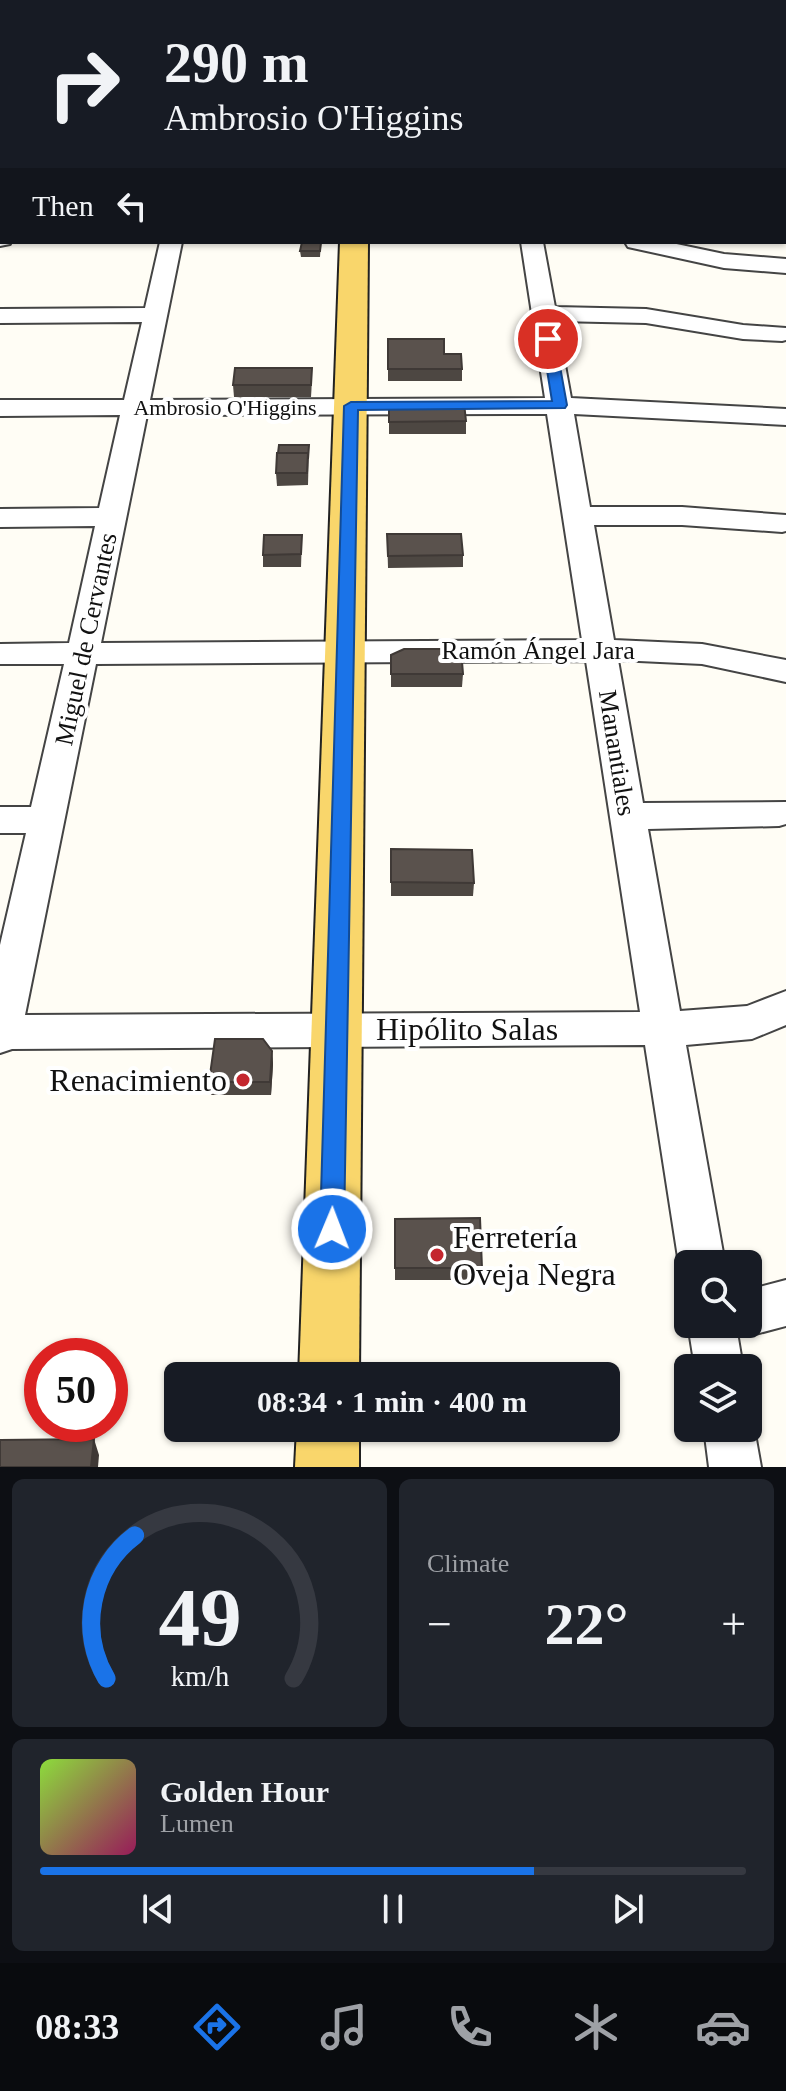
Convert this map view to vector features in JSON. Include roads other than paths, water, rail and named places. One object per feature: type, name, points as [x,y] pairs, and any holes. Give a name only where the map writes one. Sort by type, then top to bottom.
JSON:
[{"type":"main road","points":[[329,1362],[354,244]]},
{"type":"main road","points":[[327,1467],[328,1442]]},
{"type":"street","name":"Miguel de Cervantes","points":[[0,1033],[171,244]]},
{"type":"street","name":"Manantiales","points":[[532,244],[700,1250]]},
{"type":"street","points":[[645,244],[708,258],[778,266]]},
{"type":"street","points":[[764,244],[778,266]]},
{"type":"street","points":[[544,314],[646,316],[743,332],[782,334]]},
{"type":"street","points":[[0,316],[155,315]]},
{"type":"street","name":"Ambrosio O'Higgins","points":[[0,408],[560,405],[664,408],[786,417]]},
{"type":"street","points":[[578,516],[682,516],[782,523]]},
{"type":"street","points":[[0,518],[112,517]]},
{"type":"street","name":"Ramón Ángel Jara","points":[[0,654],[600,650],[687,652],[786,671]]},
{"type":"street","points":[[628,816],[779,813]]},
{"type":"street","points":[[0,820],[47,820]]},
{"type":"street","name":"Hipólito Salas","points":[[0,1033],[733,1026],[769,1016],[786,1007]]},
{"type":"street","points":[[762,1309],[786,1303]]},
{"type":"street","points":[[731,1442],[735,1467]]},
{"type":"place","name":"Renacimiento","points":[[243,1080]]},
{"type":"place","name":"Ferretería Oveja Negra","points":[[437,1255]]}]
